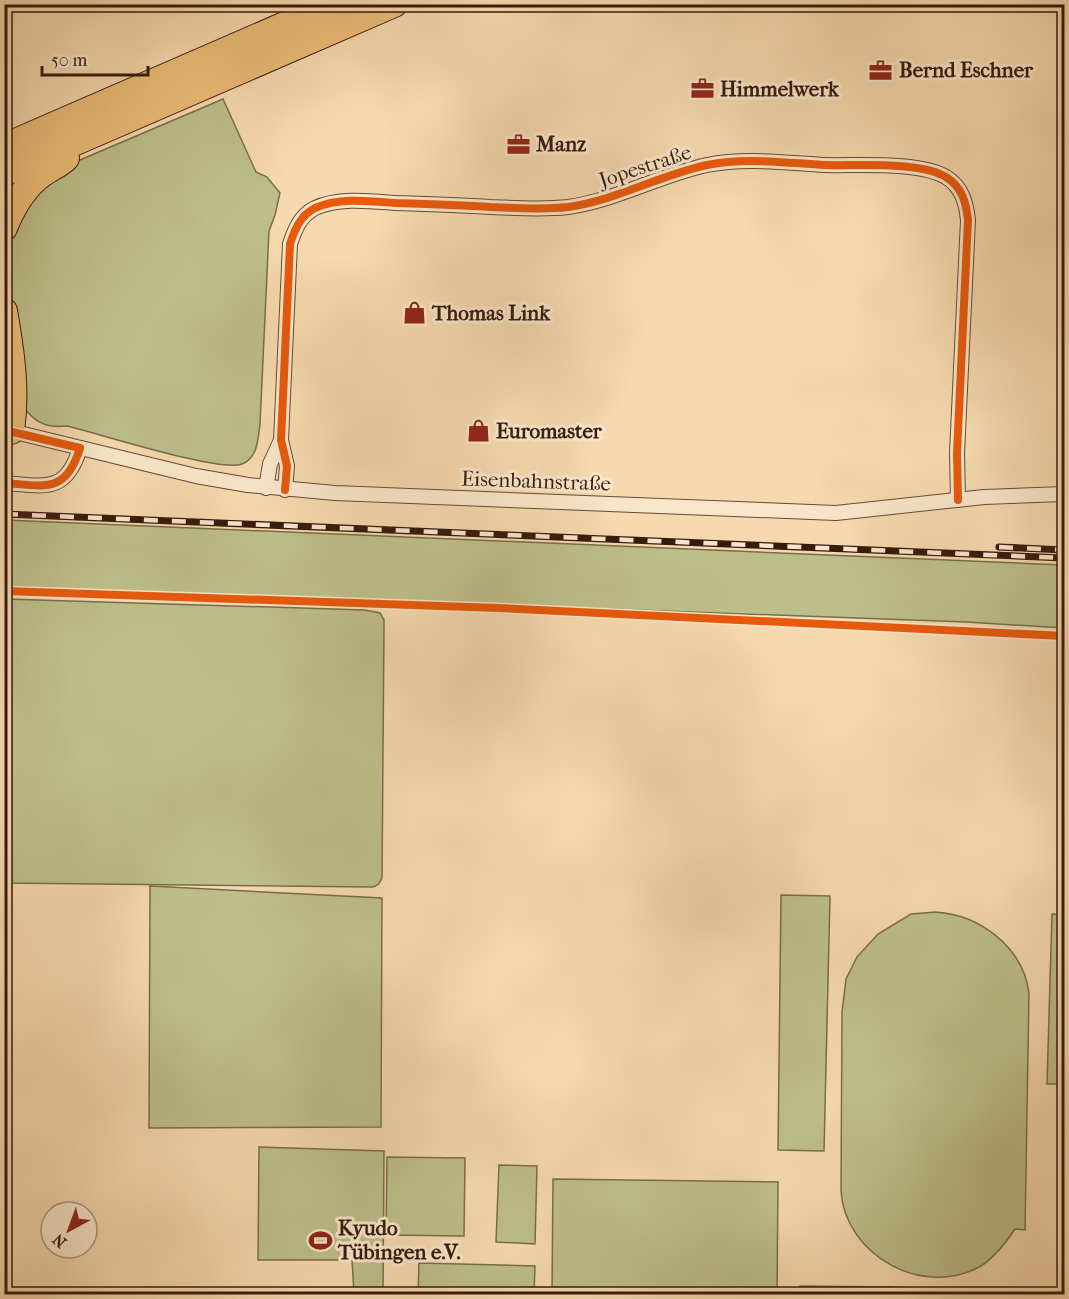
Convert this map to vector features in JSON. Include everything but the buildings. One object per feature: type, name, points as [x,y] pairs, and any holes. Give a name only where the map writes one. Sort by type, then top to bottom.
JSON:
[{"type":"highway","points":[[4,147],[333,4]]},
{"type":"highway","points":[[4,173],[394,4]]},
{"type":"highway","points":[[4,228],[13,209],[28,188],[42,174],[63,161],[77,142]]},
{"type":"highway","points":[[4,311],[14,392],[11,431]]},
{"type":"street","name":"Jopestraße","points":[[285,490],[287,466],[281,440],[291,244],[294,230],[302,218],[317,207],[358,201],[520,208],[568,207],[603,199],[692,169],[737,161],[915,168],[944,176],[961,191],[967,209],[968,254],[957,453],[958,500]]},
{"type":"street","name":"Eisenbahnstraße","points":[[11,431],[178,472],[266,488],[335,494],[801,513],[868,511],[1004,496],[1065,494]]},
{"type":"street","name":"Jopestraße","points":[[266,488],[270,464],[281,440]]},
{"type":"street","points":[[4,483],[38,485],[60,481],[68,476],[73,468],[80,448]]},
{"type":"green space","points":[[223,99],[256,172],[267,177],[280,193],[269,231],[260,424],[254,452],[242,464],[210,463],[67,426],[54,426],[39,421],[25,409],[7,276],[5,250],[17,215],[66,166]]},
{"type":"green space","points":[[5,520],[1064,565],[1064,628],[966,622],[5,587]]},
{"type":"green space","points":[[5,599],[365,610],[380,613],[384,620],[384,627],[382,878],[380,883],[372,887],[5,883]]},
{"type":"green space","points":[[150,886],[382,898],[381,1127],[149,1128]]},
{"type":"green space","points":[[781,895],[830,896],[824,1151],[778,1150]]},
{"type":"green space","points":[[936,912],[968,919],[997,936],[1018,961],[1029,993],[1025,1230],[1015,1229],[991,1259],[981,1266],[958,1275],[935,1277],[912,1274],[891,1265],[872,1252],[856,1234],[846,1214],[841,1191],[842,1012],[846,979],[857,957],[878,934],[911,914]]},
{"type":"green space","points":[[1052,914],[1064,915],[1064,1084],[1047,1084]]},
{"type":"green space","points":[[259,1147],[384,1151],[383,1294],[354,1294],[352,1260],[258,1260]]},
{"type":"green space","points":[[387,1157],[465,1158],[464,1236],[386,1235]]},
{"type":"green space","points":[[499,1165],[537,1166],[535,1244],[496,1242]]},
{"type":"green space","points":[[553,1179],[778,1182],[777,1294],[552,1294]]},
{"type":"green space","points":[[419,1263],[535,1266],[534,1294],[418,1294]]},
{"type":"green space","points":[[800,1286],[892,1287],[892,1294],[800,1294]]},
{"type":"railway","points":[[4,514],[1064,558]]},
{"type":"railway","points":[[999,547],[1064,550]]},
{"type":"cycle path","points":[[285,490],[287,466],[281,440],[290,244],[299,223],[310,211],[334,202],[355,201],[520,208],[568,207],[604,199],[690,169],[751,161],[904,166],[934,172],[946,177],[956,185],[964,201],[968,220],[957,453],[958,500]]},
{"type":"cycle path","points":[[4,430],[80,448],[74,463],[61,480],[42,485],[4,483]]},
{"type":"cycle path","points":[[4,591],[498,608],[1064,636]]},
{"type":"place","name":"Bernd Eschner","points":[[881,70]]},
{"type":"place","name":"Himmelwerk","points":[[702,89]]},
{"type":"place","name":"Manz","points":[[518,144]]},
{"type":"place","name":"Thomas Link","points":[[414,313]]},
{"type":"place","name":"Euromaster","points":[[478,431]]},
{"type":"place","name":"Kyudo Tübingen e.V.","points":[[320,1240]]}]
